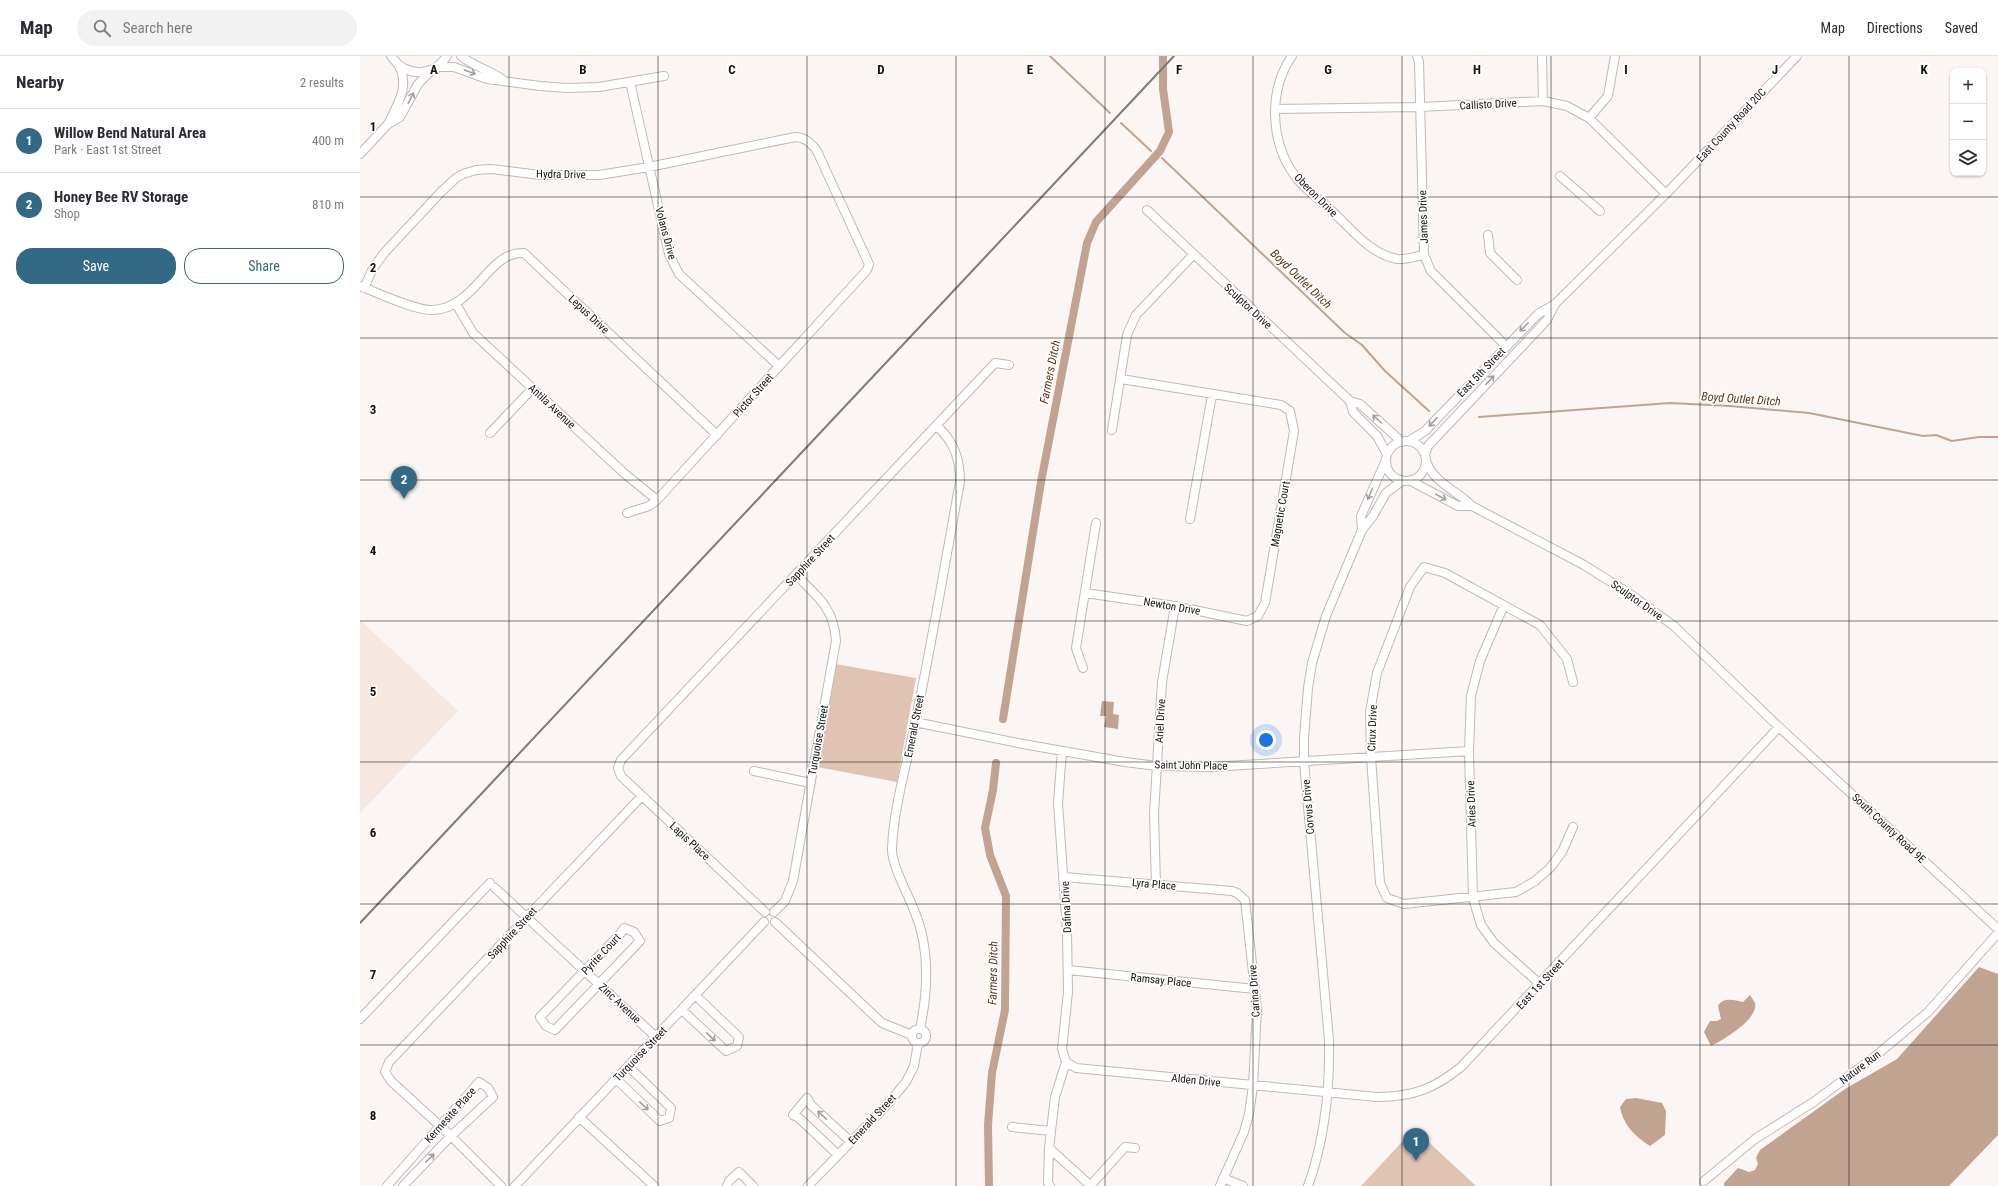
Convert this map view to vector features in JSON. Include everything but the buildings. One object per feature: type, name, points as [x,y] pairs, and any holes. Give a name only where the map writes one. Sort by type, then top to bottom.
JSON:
[{"type":"street","points":[[388,124],[403,90],[405,80],[399,66],[391,56]]},
{"type":"street","points":[[360,154],[388,124],[400,117],[424,76],[435,69],[447,56]]},
{"type":"street","points":[[461,56],[468,62],[490,70],[503,80]]},
{"type":"street","name":"Oberon Drive","points":[[1292,56],[1280,79],[1275,109],[1276,133],[1282,155],[1295,176],[1372,249],[1398,259],[1424,255]]},
{"type":"street","name":"James Drive","points":[[1417,56],[1419,62],[1424,255],[1431,271],[1506,346]]},
{"type":"street","points":[[1542,56],[1543,101]]},
{"type":"street","points":[[1589,118],[1608,96],[1615,56]]},
{"type":"street","name":"East County Road 20C","points":[[1666,194],[1796,56]]},
{"type":"street","points":[[399,66],[415,73],[454,67],[487,79],[567,88],[599,87],[664,76]]},
{"type":"street","name":"Volans Drive","points":[[630,82],[669,254],[679,274],[779,366]]},
{"type":"street","name":"Callisto Drive","points":[[1275,109],[1420,107],[1543,101],[1567,106],[1589,118],[1666,194]]},
{"type":"street","name":"Hydra Drive","points":[[362,287],[373,268],[385,252],[441,192],[456,178],[463,174],[476,170],[492,169],[540,175],[599,175],[649,167],[795,137],[800,137],[809,141],[816,149],[870,264]]},
{"type":"street","points":[[1560,176],[1600,212]]},
{"type":"street","name":"East 5th Street","points":[[1406,441],[1425,431],[1538,314],[1555,304],[1666,194]]},
{"type":"street","name":"Sculptor Drive","points":[[1147,210],[1350,401],[1360,404],[1406,441]]},
{"type":"street","points":[[1488,235],[1490,253],[1517,280]]},
{"type":"street","name":"Lepus Drive","points":[[456,304],[469,293],[502,258],[514,253],[524,253],[717,435]]},
{"type":"street","points":[[1112,430],[1127,335],[1136,315],[1194,254]]},
{"type":"street","name":"Pictor Street","points":[[627,513],[649,506],[657,500],[867,270],[870,264]]},
{"type":"street","points":[[362,287],[418,308],[430,310],[445,308],[456,304]]},
{"type":"street","name":"Antila Avenue","points":[[456,304],[473,333],[625,474],[657,500]]},
{"type":"street","name":"East 5th Street","points":[[1425,457],[1428,446],[1547,320],[1555,304]]},
{"type":"street","name":"Sapphire Street","points":[[618,768],[621,760],[937,426],[994,363],[1009,365]]},
{"type":"street","points":[[1121,379],[1212,395],[1190,519]]},
{"type":"street","points":[[490,433],[532,388]]},
{"type":"street","name":"Magnetic Court","points":[[1212,395],[1281,405],[1290,411],[1294,431],[1265,603],[1258,616]]},
{"type":"street","name":"Sculptor Drive","points":[[1350,401],[1353,412],[1377,436],[1386,457]]},
{"type":"street","name":"Emerald Street","points":[[920,1029],[926,980],[924,946],[915,911],[900,878],[892,850],[896,813],[916,722],[960,482],[960,467],[956,453],[948,436],[937,426]]},
{"type":"street","points":[[1406,441],[1416,444],[1425,457],[1422,473],[1411,481],[1402,481],[1392,476],[1388,471],[1386,457],[1396,444],[1406,441]]},
{"type":"street","name":"Corvus Drive","points":[[1362,530],[1361,516],[1386,457]]},
{"type":"street","name":"Sculptor Drive","points":[[1425,457],[1429,469],[1438,481],[1462,496],[1472,506],[1584,565],[1674,626],[1779,727]]},
{"type":"street","name":"Corvus Drive","points":[[1328,1093],[1329,1040],[1304,762],[1305,713],[1312,663],[1326,616],[1362,530],[1373,516],[1386,493],[1402,481]]},
{"type":"street","name":"Sculptor Drive","points":[[1411,481],[1458,506],[1472,506]]},
{"type":"street","points":[[1083,668],[1076,648],[1096,523]]},
{"type":"street","name":"Cirux Drive","points":[[1474,898],[1404,904],[1387,898],[1380,883],[1370,757],[1370,712],[1377,673],[1410,588],[1424,567],[1445,573],[1504,605]]},
{"type":"street","name":"Turquoise Street","points":[[774,912],[785,901],[793,881],[836,641],[835,626],[824,603],[796,575]]},
{"type":"street","name":"Newton Drive","points":[[1084,593],[1175,606],[1247,621],[1258,616]]},
{"type":"street","points":[[1504,605],[1540,625],[1567,659],[1573,682]]},
{"type":"street","name":"Aries Drive","points":[[1504,605],[1480,661],[1471,696],[1469,751],[1474,898],[1481,925],[1494,943],[1540,984]]},
{"type":"street","name":"Ariel Drive","points":[[1156,885],[1154,825],[1162,682],[1175,606]]},
{"type":"street","name":"Saint John Place","points":[[916,722],[1062,751],[1157,766],[1211,767],[1469,751]]},
{"type":"street","name":"South County Road 9E","points":[[1779,727],[1998,929]]},
{"type":"street","name":"East 1st Street","points":[[1328,1093],[1398,1097],[1417,1093],[1435,1086],[1461,1067],[1779,727]]},
{"type":"street","name":"Dafina Drive","points":[[1062,751],[1058,803],[1064,877],[1068,970],[1067,1009],[1062,1050],[1066,1062]]},
{"type":"street","name":"Lapis Place","points":[[618,768],[621,776],[765,912]]},
{"type":"street","points":[[754,771],[810,783]]},
{"type":"street","name":"Sapphire Street","points":[[440,1126],[391,1081],[385,1072],[389,1062],[642,796]]},
{"type":"street","points":[[1474,898],[1516,892],[1535,881],[1550,868],[1562,852],[1573,827]]},
{"type":"street","name":"Lyra Place","points":[[1064,877],[1232,891],[1242,896]]},
{"type":"street","name":"Zinc Avenue","points":[[360,1019],[492,886],[656,1037]]},
{"type":"street","name":"Carina Drive","points":[[1220,1186],[1244,1132],[1249,1114],[1253,1086],[1257,1031],[1255,989],[1247,906],[1242,896]]},
{"type":"street","points":[[769,910],[774,912],[776,918],[775,922],[771,924],[764,922],[762,916],[769,910]]},
{"type":"street","name":"Turquoise Street","points":[[515,1186],[579,1117],[696,996],[764,922]]},
{"type":"street","points":[[775,922],[882,1023],[912,1035]]},
{"type":"street","name":"Pyrite Court","points":[[624,928],[634,932],[640,941],[599,984],[555,1030],[546,1026],[540,1017],[624,928]]},
{"type":"street","name":"Nature Run","points":[[1704,1181],[1755,1139],[1815,1101],[1867,1062],[1928,1012],[1998,933]]},
{"type":"street","name":"Ramsay Place","points":[[1068,970],[1255,989]]},
{"type":"street","points":[[682,1010],[726,1051],[737,1046],[739,1037],[696,996]]},
{"type":"street","points":[[920,1029],[925,1033],[926,1037],[923,1042],[918,1043],[912,1040],[912,1035],[915,1030],[920,1029]]},
{"type":"street","name":"Emerald Street","points":[[812,1185],[906,1082],[914,1066],[918,1043]]},
{"type":"street","points":[[1050,1186],[1048,1183],[1051,1131],[1055,1097],[1066,1062]]},
{"type":"street","name":"Alden Drive","points":[[1066,1062],[1076,1068],[1328,1093]]},
{"type":"street","points":[[616,1079],[660,1121],[669,1118],[671,1108],[628,1066]]},
{"type":"street","name":"Kermesite Place","points":[[387,1186],[479,1082],[488,1088],[493,1097],[451,1136],[403,1186]]},
{"type":"street","points":[[1308,1186],[1323,1131],[1328,1093]]},
{"type":"street","points":[[838,1155],[799,1118],[793,1115],[807,1098],[811,1105],[851,1142]]},
{"type":"street","points":[[579,1117],[654,1186]]},
{"type":"street","points":[[440,1126],[501,1186]]},
{"type":"street","points":[[1012,1127],[1051,1131]]},
{"type":"street","points":[[1050,1148],[1090,1186],[1125,1147],[1134,1148]]},
{"type":"street","points":[[727,1186],[729,1181],[739,1172],[753,1186]]},
{"type":"street","points":[[1224,1178],[1243,1186]]},
{"type":"shaded area","points":[[360,620],[458,711],[360,813]]},
{"type":"shaded area","points":[[835,664],[916,678],[897,782],[817,767]]},
{"type":"shaded area","points":[[1102,701],[1114,702],[1113,714],[1119,715],[1118,729],[1104,727],[1106,716],[1100,716]]},
{"type":"shaded area","points":[[1979,967],[1998,974],[1998,1135],[1949,1186],[1724,1186],[1724,1183],[1738,1168],[1749,1172],[1755,1170],[1758,1164],[1756,1158],[1760,1150],[1845,1089],[1897,1059]]},
{"type":"shaded area","points":[[1750,995],[1755,1003],[1755,1009],[1752,1016],[1724,1039],[1711,1046],[1704,1032],[1710,1021],[1717,1021],[1721,1019],[1718,1006],[1720,1003],[1726,1000],[1743,1002]]},
{"type":"shaded area","points":[[1636,1098],[1662,1103],[1666,1111],[1665,1135],[1650,1146],[1640,1139],[1627,1125],[1620,1107],[1626,1099]]},
{"type":"shaded area","points":[[1414,1129],[1421,1135],[1476,1186],[1361,1186]]},
{"type":"waterway","name":"Boyd Outlet Ditch","points":[[1050,56],[1110,113]]},
{"type":"waterway","name":"Farmers Ditch","points":[[1003,719],[1041,482],[1087,243],[1096,222],[1160,151],[1169,132],[1163,89],[1163,56]]},
{"type":"waterway","name":"Boyd Outlet Ditch","points":[[1121,123],[1151,151]]},
{"type":"waterway","name":"Boyd Outlet Ditch","points":[[1162,158],[1345,333],[1362,345],[1385,371],[1429,411]]},
{"type":"waterway","name":"Boyd Outlet Ditch","points":[[1479,417],[1670,403],[1730,406],[1809,413],[1923,436],[1936,435],[1952,441],[1979,437],[1998,437]]},
{"type":"waterway","name":"Farmers Ditch","points":[[989,1186],[988,1125],[992,1073],[1005,1010],[1006,896],[990,855],[985,828],[993,790],[996,763]]},
{"type":"railway","points":[[360,923],[1174,56]]},
{"type":"place","name":"Honey Bee RV Storage","points":[[404,499]]},
{"type":"place","name":"Willow Bend Natural Area","points":[[1416,1161]]}]
